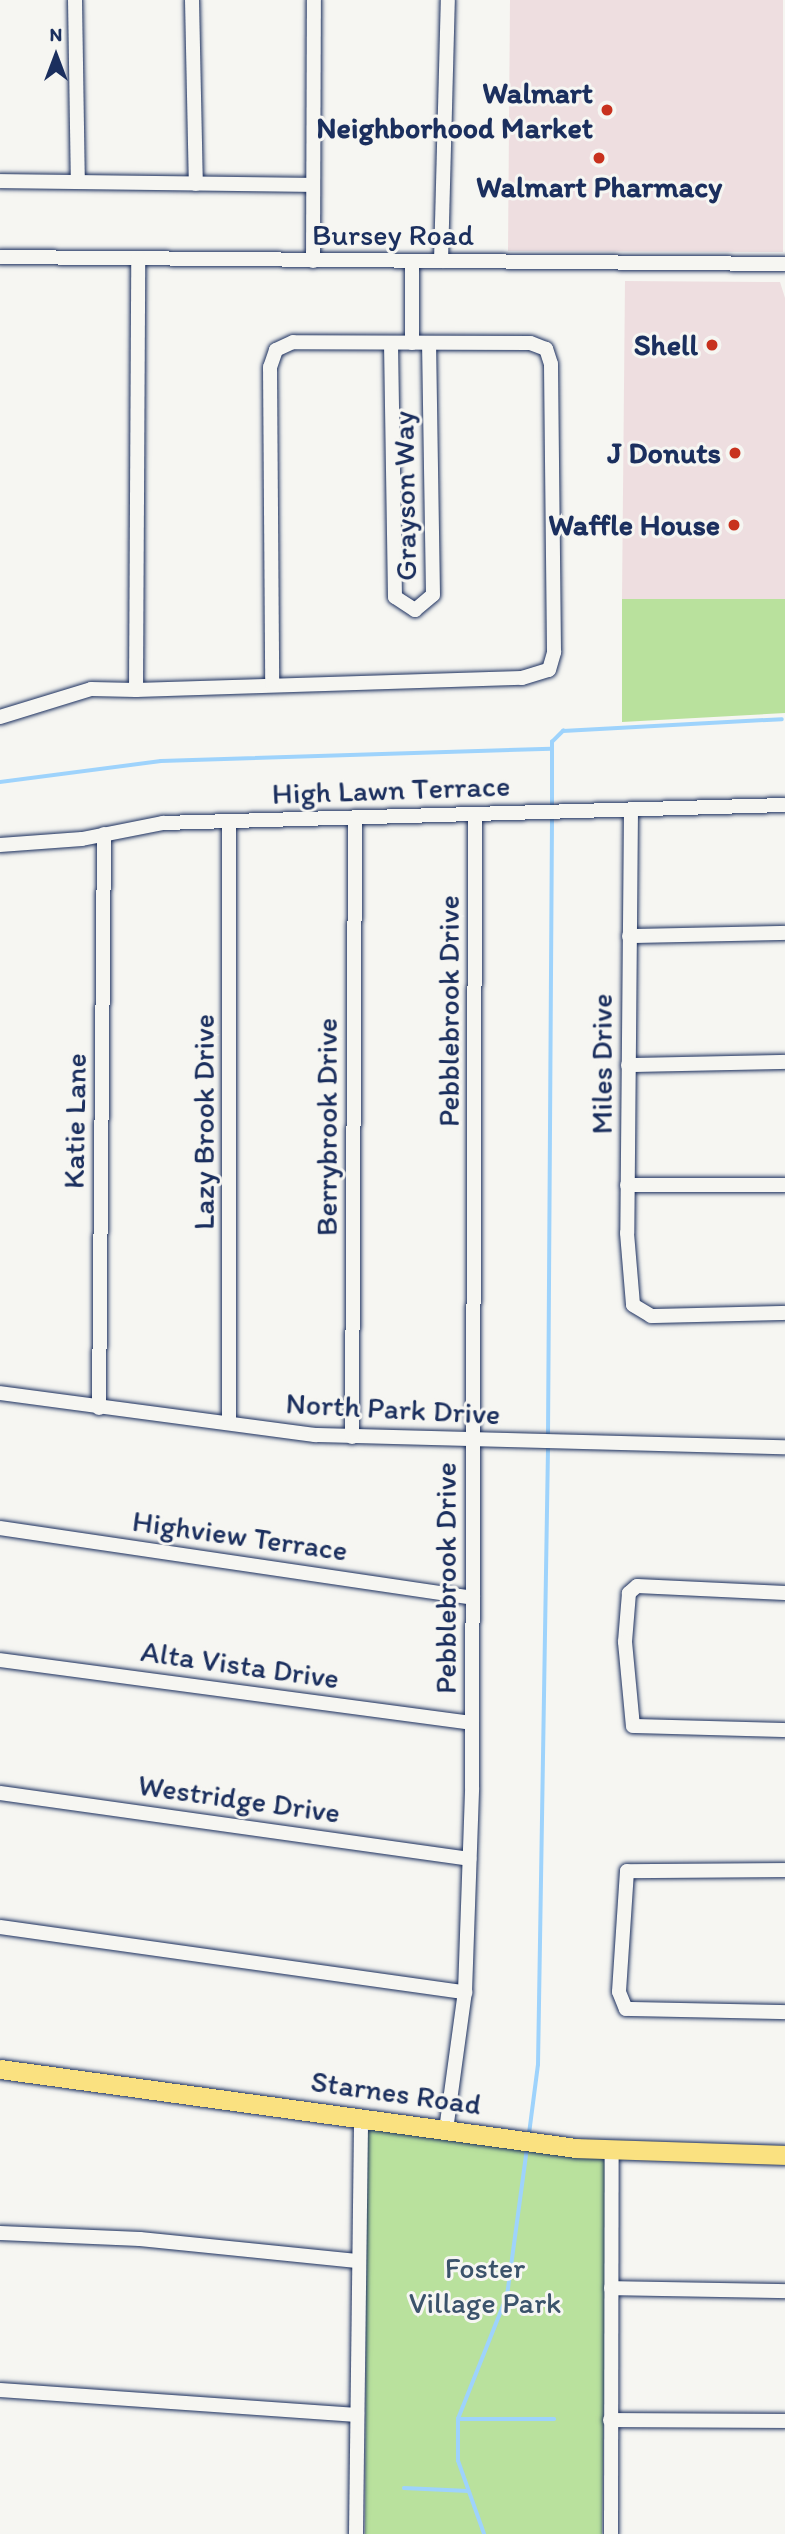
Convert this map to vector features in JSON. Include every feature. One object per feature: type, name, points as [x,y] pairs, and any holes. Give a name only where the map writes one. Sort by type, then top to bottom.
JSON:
[{"type":"main road","name":"Starnes Road","points":[[0,2068],[539,2143],[612,2151],[785,2155]]},
{"type":"street","points":[[75,0],[78,182]]},
{"type":"street","points":[[192,0],[196,184]]},
{"type":"street","points":[[313,261],[314,0]]},
{"type":"street","points":[[441,261],[448,0]]},
{"type":"street","points":[[0,181],[312,185]]},
{"type":"street","name":"Bursey Road","points":[[0,257],[785,264]]},
{"type":"street","points":[[136,690],[138,258]]},
{"type":"street","points":[[412,261],[412,343]]},
{"type":"street","points":[[0,717],[73,692],[522,678],[549,670],[554,624],[546,349],[429,343],[293,342],[276,349],[270,367],[272,685]]},
{"type":"street","name":"Grayson Way","points":[[391,343],[395,597],[415,610],[433,595],[429,343]]},
{"type":"street","name":"High Lawn Terrace","points":[[0,845],[104,834],[163,822],[785,805]]},
{"type":"street","name":"Miles Drive","points":[[631,810],[627,1185],[631,1293],[641,1315],[785,1313]]},
{"type":"street","name":"Pebblebrook Drive","points":[[446,2130],[465,1992],[472,1723],[475,814]]},
{"type":"street","name":"Berrybrook Drive","points":[[352,1437],[355,817]]},
{"type":"street","name":"Lazy Brook Drive","points":[[229,821],[229,1423]]},
{"type":"street","name":"Katie Lane","points":[[99,1408],[104,834]]},
{"type":"street","points":[[629,936],[785,933]]},
{"type":"street","points":[[628,1065],[785,1062]]},
{"type":"street","points":[[627,1185],[785,1185]]},
{"type":"street","name":"North Park Drive","points":[[0,1393],[99,1408],[352,1437],[785,1447]]},
{"type":"street","name":"Highview Terrace","points":[[0,1528],[472,1598]]},
{"type":"street","points":[[785,1592],[637,1586],[629,1593],[625,1642],[630,1720],[639,1728],[785,1730]]},
{"type":"street","name":"Alta Vista Drive","points":[[0,1660],[472,1723]]},
{"type":"street","name":"Westridge Drive","points":[[0,1793],[469,1859]]},
{"type":"street","points":[[785,1870],[626,1871],[621,1885],[620,2002],[626,2009],[785,2012]]},
{"type":"street","points":[[0,1927],[465,1992]]},
{"type":"street","points":[[356,2534],[357,2261],[362,2119]]},
{"type":"street","points":[[611,2534],[612,2151]]},
{"type":"street","points":[[0,2233],[140,2239],[357,2261]]},
{"type":"street","points":[[611,2288],[785,2291]]},
{"type":"street","points":[[0,2390],[357,2415]]},
{"type":"street","points":[[610,2420],[785,2421]]},
{"type":"shaded area","points":[[510,0],[783,0],[783,252],[508,251]]},
{"type":"shaded area","points":[[625,281],[780,282],[785,298],[785,599],[622,599]]},
{"type":"green space","points":[[622,599],[785,599],[785,713],[622,722]]},
{"type":"green space","name":"Foster Village Park","points":[[367,2129],[607,2158],[602,2534],[365,2534]]},
{"type":"waterway","points":[[552,808],[552,742],[563,731],[782,719]]},
{"type":"waterway","points":[[0,782],[161,761],[551,749]]},
{"type":"waterway","points":[[548,1438],[552,816]]},
{"type":"waterway","points":[[529,2134],[538,2065],[548,1446]]},
{"type":"waterway","points":[[484,2534],[458,2461],[458,2419],[507,2296],[527,2149]]},
{"type":"waterway","points":[[463,2272],[511,2275]]},
{"type":"waterway","points":[[458,2419],[554,2419]]},
{"type":"waterway","points":[[404,2488],[468,2491]]},
{"type":"place","name":"Walmart Neighborhood Market","points":[[607,110]]},
{"type":"place","name":"Walmart Pharmacy","points":[[599,158]]},
{"type":"place","name":"Shell","points":[[712,345]]},
{"type":"place","name":"J Donuts","points":[[735,453]]},
{"type":"place","name":"Waffle House","points":[[734,525]]}]
